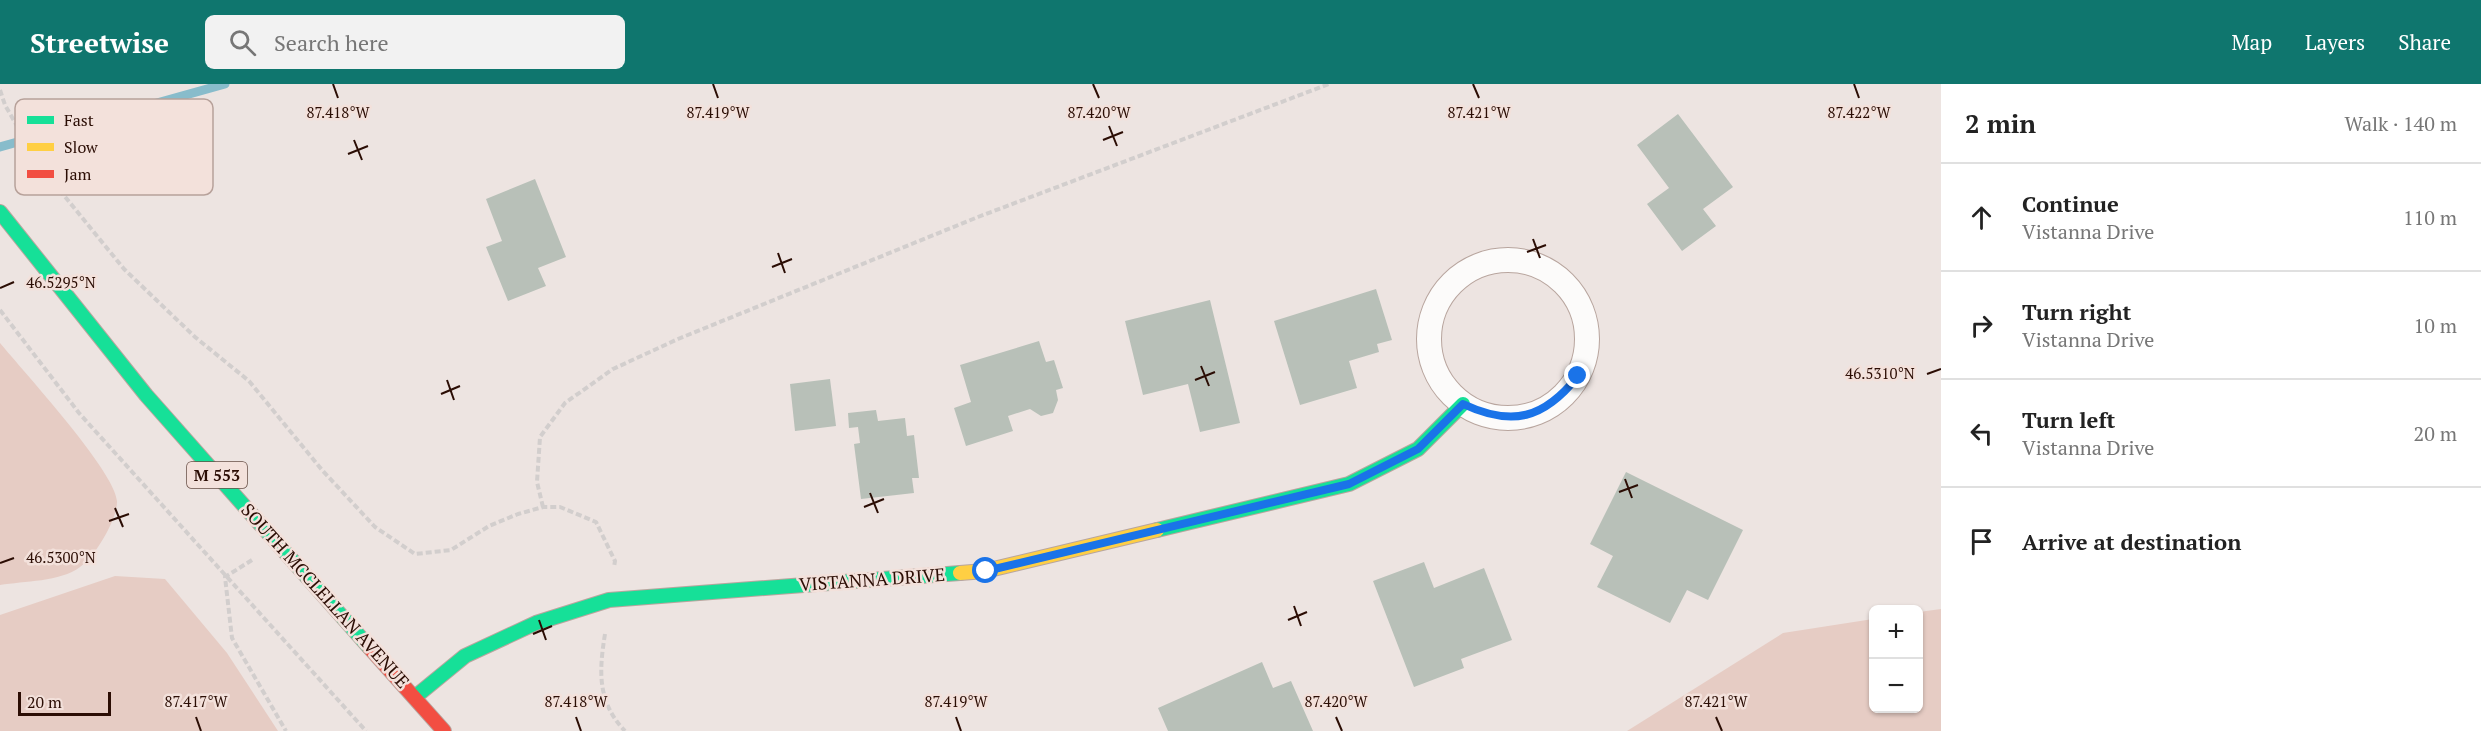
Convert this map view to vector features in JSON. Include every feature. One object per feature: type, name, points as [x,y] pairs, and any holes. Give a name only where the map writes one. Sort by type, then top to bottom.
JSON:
[{"type":"street","name":"SOUTH MCCLELLAN AVENUE","points":[[0,212],[146,395],[444,731]]},
{"type":"street","points":[[1515,260],[1540,266],[1562,280],[1577,301],[1586,325],[1586,351],[1578,376],[1561,397],[1539,411],[1513,418],[1487,415],[1463,404],[1444,386],[1432,363],[1430,346],[1433,312],[1446,290],[1465,272],[1481,265],[1515,260]]},
{"type":"street","name":"VISTANNA DRIVE","points":[[415,698],[465,656],[536,623],[609,600],[986,571],[1349,484],[1418,449],[1463,404]]},
{"type":"path","points":[[543,507],[537,482],[540,437],[565,403],[614,369],[678,339],[978,217],[1329,84]]},
{"type":"path","points":[[0,90],[15,122]]},
{"type":"path","points":[[64,195],[124,269],[195,337],[249,381],[322,470],[375,527],[415,554],[451,550],[489,526],[543,507],[560,507],[596,522],[615,561],[601,661],[603,699],[625,731]]},
{"type":"path","points":[[0,310],[79,413],[366,731]]},
{"type":"path","points":[[225,577],[232,638],[286,731]]},
{"type":"shaded area","points":[[0,343],[85,445],[112,487],[117,501],[110,527],[92,555],[80,567],[62,576],[0,585]]},
{"type":"shaded area","points":[[115,576],[165,579],[227,653],[278,731],[0,731],[0,615]]},
{"type":"shaded area","points":[[1941,609],[1941,731],[1627,731],[1783,633],[1869,620],[1869,713],[1923,713],[1923,611]]},
{"type":"building","points":[[1678,114],[1733,187],[1703,209],[1716,226],[1682,251],[1647,204],[1669,188],[1637,145]]},
{"type":"building","points":[[535,179],[566,257],[538,268],[546,286],[508,301],[486,247],[502,241],[486,199]]},
{"type":"building","points":[[1376,289],[1392,340],[1377,344],[1379,352],[1349,361],[1357,388],[1300,405],[1274,321]]},
{"type":"building","points":[[1210,300],[1240,423],[1200,432],[1188,384],[1143,395],[1125,321]]},
{"type":"building","points":[[1039,341],[1046,362],[1054,360],[1063,388],[1056,390],[1058,400],[1053,413],[1041,416],[1030,409],[1008,416],[1013,431],[966,446],[954,408],[971,402],[960,365]]},
{"type":"building","points":[[830,379],[836,426],[795,431],[790,384]]},
{"type":"building","points":[[876,410],[878,421],[905,418],[907,436],[914,435],[919,478],[912,478],[914,493],[861,499],[854,444],[860,443],[858,427],[849,428],[848,413]]},
{"type":"building","points":[[1626,472],[1743,530],[1708,600],[1687,590],[1670,623],[1597,587],[1613,556],[1590,544]]},
{"type":"building","points":[[1424,562],[1434,588],[1484,568],[1512,640],[1461,659],[1464,668],[1414,687],[1373,581]]},
{"type":"building","points":[[1262,662],[1273,688],[1291,681],[1313,731],[1168,731],[1158,708]]},
{"type":"waterway","points":[[171,99],[225,84]]},
{"type":"waterway","points":[[0,147],[15,143]]},
{"type":"traffic: fast","points":[[0,212],[146,395],[369,647]]},
{"type":"traffic: fast","points":[[1157,530],[1349,484],[1418,449],[1463,404]]},
{"type":"traffic: fast","points":[[415,697],[465,656],[536,623],[609,600],[960,573]]},
{"type":"traffic: slow","points":[[960,573],[985,571],[1157,530]]},
{"type":"traffic: jam","points":[[369,647],[444,731]]},
{"type":"route","points":[[986,571],[1349,484],[1418,449],[1463,404],[1487,415],[1513,418],[1539,411],[1561,397],[1578,376]]}]
